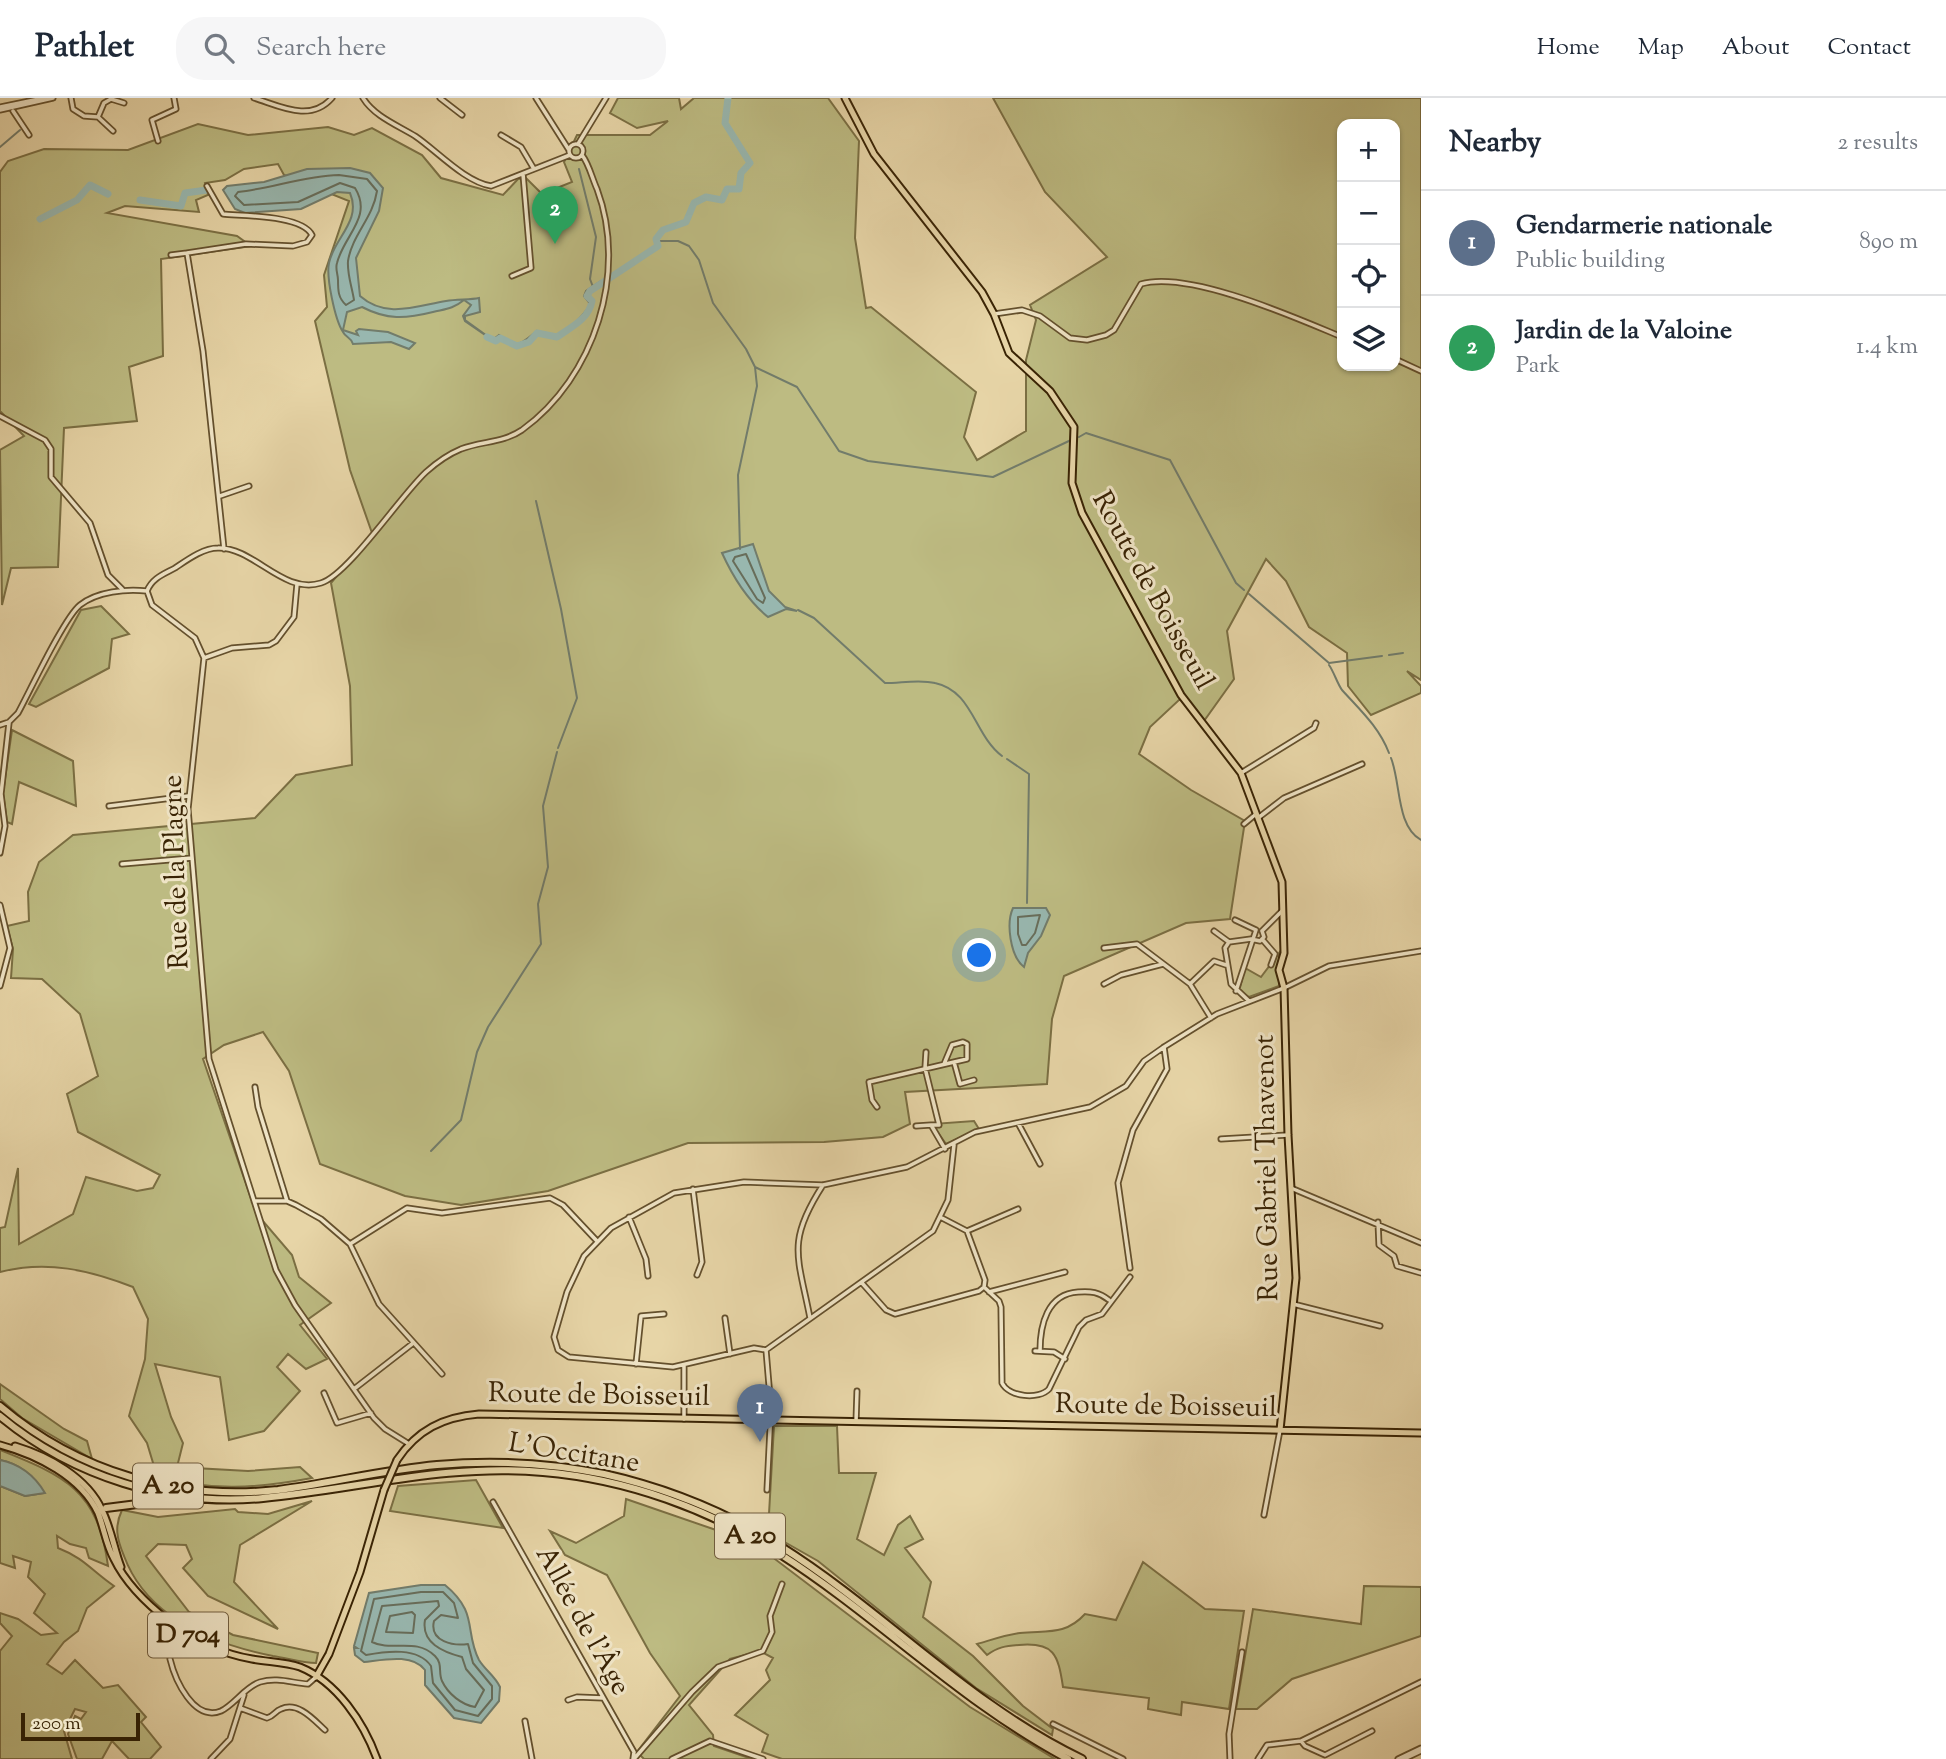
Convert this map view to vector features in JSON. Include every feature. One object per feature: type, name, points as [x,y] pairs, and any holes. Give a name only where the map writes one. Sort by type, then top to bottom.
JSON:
[{"type":"highway","name":"L'Occitane","points":[[0,1406],[34,1432],[84,1460],[138,1480],[188,1490],[254,1492],[436,1465],[494,1462],[584,1470],[655,1488],[715,1511],[780,1546],[959,1683],[1082,1759]]},
{"type":"highway","name":"L'Occitane","points":[[0,1416],[50,1451],[100,1475],[151,1490],[222,1499],[262,1498],[419,1474],[485,1469],[573,1475],[643,1491],[714,1518],[779,1553],[961,1692],[1068,1759]]},
{"type":"highway","points":[[101,1507],[222,1499]]},
{"type":"highway","points":[[110,1516],[115,1507]]},
{"type":"highway","points":[[1057,1745],[1091,1759]]},
{"type":"main road","name":"Route de Boisseuil","points":[[845,98],[874,155],[982,292],[995,314],[1009,353],[1050,391],[1074,427],[1072,483],[1082,513],[1181,695],[1241,773],[1282,882],[1284,950],[1279,970],[1284,988]]},
{"type":"main road","name":"Rue Gabriel Thavenot","points":[[1280,1430],[1296,1278],[1284,988]]},
{"type":"main road","name":"Route de Boisseuil","points":[[316,1676],[329,1654],[360,1572],[383,1490],[397,1460],[408,1444],[435,1424],[466,1415],[1421,1433]]},
{"type":"main road","points":[[0,1444],[59,1469],[101,1507],[125,1577]]},
{"type":"main road","points":[[101,1507],[112,1556],[125,1577]]},
{"type":"main road","points":[[110,1516],[110,1529]]},
{"type":"main road","name":"D 704","points":[[125,1577],[156,1610],[201,1642],[237,1656],[295,1666],[316,1676],[351,1711],[377,1759]]},
{"type":"street","points":[[12,108],[44,98]]},
{"type":"street","points":[[0,109],[53,98]]},
{"type":"street","points":[[71,98],[74,109],[84,116],[98,117],[113,131]]},
{"type":"street","points":[[158,141],[152,120],[176,109],[174,98]]},
{"type":"street","points":[[254,98],[299,112],[317,110],[332,98]]},
{"type":"street","points":[[363,98],[369,107],[479,183],[491,186],[534,169],[578,144],[606,98]]},
{"type":"street","points":[[440,98],[462,115]]},
{"type":"street","points":[[298,584],[294,617],[276,641],[269,645],[232,648],[204,658],[195,638],[152,605],[147,591],[153,580],[212,549],[224,548],[298,584],[318,584],[335,575],[415,483],[439,461],[462,448],[502,441],[540,414],[565,386],[587,349],[600,320],[608,284],[610,232],[588,166],[580,156],[570,150],[536,98]]},
{"type":"street","points":[[98,117],[100,109],[111,99],[124,103]]},
{"type":"street","points":[[12,108],[29,135]]},
{"type":"street","points":[[580,156],[587,133]]},
{"type":"street","points":[[501,135],[521,146],[534,169]]},
{"type":"street","points":[[578,144],[583,149]]},
{"type":"street","points":[[512,276],[531,268],[523,174]]},
{"type":"street","points":[[171,255],[246,244],[293,246],[309,240],[311,232],[275,219],[223,214],[207,187]]},
{"type":"street","points":[[187,253],[203,351],[224,548]]},
{"type":"street","points":[[995,314],[1022,310],[1040,316],[1070,338],[1087,340],[1114,330],[1141,284],[1182,282],[1281,312],[1337,335]]},
{"type":"street","points":[[1400,361],[1421,371]]},
{"type":"street","points":[[0,416],[45,440],[51,449],[51,477],[82,510],[94,533],[108,575],[122,589]]},
{"type":"street","points":[[220,496],[249,486]]},
{"type":"street","points":[[0,725],[9,722],[18,713],[75,610],[82,604],[122,589],[147,591]]},
{"type":"street","name":"Rue de la Plagne","points":[[204,658],[188,796],[209,1059],[276,1270],[288,1295],[371,1413],[385,1429],[408,1444]]},
{"type":"street","points":[[0,853],[5,826],[1,794],[9,722]]},
{"type":"street","points":[[1241,773],[1314,728],[1316,723]]},
{"type":"street","points":[[1244,824],[1284,798],[1362,764]]},
{"type":"street","points":[[109,806],[188,796]]},
{"type":"street","points":[[122,864],[192,858]]},
{"type":"street","points":[[0,905],[10,948],[0,986]]},
{"type":"street","points":[[1275,954],[1262,939],[1262,931],[1283,910]]},
{"type":"street","points":[[1235,920],[1262,931]]},
{"type":"street","points":[[1236,991],[1256,930]]},
{"type":"street","points":[[1214,931],[1229,943]]},
{"type":"street","points":[[1249,1001],[1236,991],[1226,965],[1225,948],[1229,943],[1262,939]]},
{"type":"street","points":[[1104,947],[1137,944],[1190,984],[1211,1018]]},
{"type":"street","points":[[1271,965],[1275,954],[1284,950]]},
{"type":"street","points":[[954,1145],[948,1200],[942,1218],[925,1239],[766,1350],[754,1348],[684,1365],[636,1364],[569,1357],[558,1350],[554,1337],[574,1272],[596,1241],[629,1217],[674,1193],[744,1182],[823,1185],[907,1167],[975,1132],[1078,1111],[1096,1103],[1126,1086],[1144,1061],[1211,1018],[1337,963],[1421,951]]},
{"type":"street","points":[[1190,984],[1214,961],[1226,965]]},
{"type":"street","points":[[1104,984],[1121,975],[1163,964]]},
{"type":"street","points":[[877,1107],[872,1100],[870,1082],[967,1059],[967,1044],[963,1042],[952,1045],[944,1064]]},
{"type":"street","points":[[1130,1268],[1118,1183],[1133,1130],[1167,1069],[1164,1047]]},
{"type":"street","points":[[916,1126],[939,1125],[925,1068],[926,1052]]},
{"type":"street","points":[[954,1062],[960,1084],[974,1080]]},
{"type":"street","points":[[255,1087],[257,1107],[287,1202]]},
{"type":"street","points":[[1018,1123],[1040,1164]]},
{"type":"street","points":[[930,1125],[945,1149]]},
{"type":"street","points":[[1221,1139],[1288,1135]]},
{"type":"street","points":[[810,1319],[797,1241],[804,1217],[823,1185]]},
{"type":"street","points":[[1291,1188],[1421,1242]]},
{"type":"street","points":[[693,1189],[702,1262],[697,1275]]},
{"type":"street","points":[[350,1244],[407,1208],[442,1213],[550,1198],[562,1205],[596,1241]]},
{"type":"street","points":[[254,1201],[287,1202],[321,1219],[350,1244],[379,1304],[412,1344],[442,1374]]},
{"type":"street","points":[[967,1231],[1018,1209]]},
{"type":"street","points":[[629,1217],[646,1259],[648,1276]]},
{"type":"street","points":[[862,1283],[886,1310],[895,1314],[979,1292],[984,1287],[985,1280],[967,1231],[942,1218]]},
{"type":"street","points":[[1378,1222],[1379,1245],[1394,1256],[1397,1266],[1421,1273]]},
{"type":"street","points":[[989,1292],[1065,1272]]},
{"type":"street","points":[[984,1287],[1001,1307],[1002,1383],[1005,1389],[1014,1394],[1046,1392],[1079,1327],[1102,1314],[1109,1300],[1130,1277]]},
{"type":"street","points":[[1065,1359],[1054,1352],[1037,1351],[1046,1314],[1058,1298],[1070,1293],[1088,1291],[1109,1300]]},
{"type":"street","points":[[1293,1304],[1380,1326]]},
{"type":"street","points":[[636,1364],[641,1317],[664,1314]]},
{"type":"street","points":[[725,1318],[730,1354]]},
{"type":"street","points":[[354,1389],[412,1344]]},
{"type":"street","points":[[766,1350],[771,1421],[767,1490]]},
{"type":"street","points":[[684,1365],[684,1420]]},
{"type":"street","points":[[856,1422],[857,1391]]},
{"type":"street","points":[[324,1393],[337,1423],[371,1413]]},
{"type":"street","points":[[1264,1516],[1280,1430]]},
{"type":"street","name":"Allée de l'Âge","points":[[493,1502],[634,1752],[634,1759]]},
{"type":"street","points":[[634,1759],[692,1692],[718,1667],[763,1651],[772,1632],[770,1616],[782,1584]]},
{"type":"street","points":[[1230,1759],[1229,1734],[1242,1652]]},
{"type":"street","points":[[170,1660],[193,1705],[198,1709],[222,1710],[258,1683],[278,1679],[308,1684],[316,1676]]},
{"type":"street","points":[[1258,1759],[1267,1745],[1301,1741],[1421,1682]]},
{"type":"street","points":[[211,1759],[230,1739],[245,1693]]},
{"type":"street","points":[[568,1700],[578,1696],[603,1698]]},
{"type":"street","points":[[240,1708],[267,1718],[284,1707],[296,1708],[325,1730]]},
{"type":"street","points":[[525,1721],[532,1759]]},
{"type":"street","points":[[1053,1724],[1123,1759]]},
{"type":"street","points":[[1301,1741],[1325,1757],[1373,1731]]},
{"type":"street","points":[[672,1759],[710,1741],[763,1759]]},
{"type":"street","points":[[1398,1759],[1421,1749]]},
{"type":"street","points":[[1404,1759],[1421,1749]]},
{"type":"shaded area","points":[[618,98],[679,98],[681,109],[694,98],[828,98],[859,141],[855,238],[866,308],[871,307],[976,392],[964,437],[977,460],[1026,431],[1026,360],[1036,320],[1030,305],[1107,257],[1045,192],[993,98],[1421,98],[1421,680],[1407,671],[1421,686],[1421,693],[1371,715],[1348,686],[1347,653],[1309,627],[1286,581],[1266,559],[1227,631],[1234,679],[1204,721],[1180,699],[1150,727],[1139,754],[1191,790],[1245,821],[1230,919],[1186,923],[1064,976],[1052,1019],[1047,1084],[905,1092],[910,1124],[883,1137],[824,1142],[688,1143],[548,1191],[461,1205],[405,1196],[320,1164],[289,1071],[263,1032],[224,1045],[203,1059],[256,1213],[292,1255],[299,1277],[331,1303],[300,1325],[327,1359],[306,1369],[288,1354],[277,1367],[300,1391],[264,1431],[229,1440],[220,1377],[155,1364],[171,1417],[183,1443],[177,1467],[248,1471],[300,1467],[312,1478],[234,1487],[196,1484],[157,1476],[147,1443],[129,1416],[145,1359],[148,1319],[133,1287],[84,1272],[51,1267],[0,1272],[0,1228],[5,1227],[18,1168],[19,1244],[73,1214],[86,1177],[137,1191],[153,1188],[160,1175],[78,1132],[67,1094],[98,1076],[80,1014],[42,979],[11,978],[13,949],[7,926],[29,921],[28,892],[39,862],[73,835],[255,818],[296,775],[352,765],[350,686],[331,583],[372,533],[350,470],[315,321],[327,307],[324,275],[349,201],[284,175],[278,164],[244,169],[225,180],[205,183],[208,195],[196,200],[199,212],[125,206],[107,213],[237,236],[251,246],[161,259],[163,356],[129,367],[137,421],[64,428],[58,567],[11,568],[2,605],[0,450],[24,436],[0,411],[0,172],[8,161],[44,149],[128,150],[198,124],[248,135],[328,127],[354,135],[372,128],[422,155],[441,178],[503,195],[518,179],[526,178],[542,194],[572,182],[564,162],[577,135],[650,135],[668,121],[637,128],[610,113]]},
{"type":"shaded area","points":[[101,606],[129,634],[112,639],[109,668],[36,707],[29,704],[81,610]]},
{"type":"shaded area","points":[[12,730],[73,761],[76,806],[19,782],[12,824],[7,822],[3,793]]},
{"type":"shaded area","points":[[1279,953],[1279,986],[1249,997],[1239,991],[1245,968],[1261,977]]},
{"type":"shaded area","points":[[974,1121],[979,1129],[946,1144],[932,1124]]},
{"type":"shaded area","points":[[0,1384],[64,1429],[87,1441],[92,1459],[22,1418],[0,1399]]},
{"type":"shaded area","points":[[774,1426],[837,1426],[839,1473],[876,1473],[857,1539],[884,1555],[898,1525],[910,1516],[923,1539],[905,1548],[931,1582],[923,1617],[973,1656],[1023,1706],[1053,1729],[1052,1735],[976,1688],[818,1561],[781,1540],[761,1524],[761,1517],[769,1514]]},
{"type":"shaded area","points":[[0,1450],[60,1478],[75,1489],[96,1519],[108,1566],[89,1558],[86,1548],[70,1544],[57,1536],[58,1548],[81,1560],[114,1586],[87,1608],[78,1631],[64,1642],[47,1664],[62,1674],[75,1660],[103,1688],[118,1685],[146,1717],[141,1722],[161,1747],[150,1759],[129,1759],[112,1741],[102,1759],[77,1759],[68,1734],[75,1716],[81,1719],[86,1712],[75,1709],[64,1731],[72,1759],[0,1759],[0,1651],[12,1636],[0,1623],[0,1613],[18,1619],[41,1635],[57,1633],[34,1613],[45,1594],[28,1577],[31,1562],[13,1556],[15,1568],[0,1563],[0,1486],[25,1496],[44,1493],[26,1472],[14,1464],[0,1460]]},
{"type":"shaded area","points":[[476,1480],[503,1528],[390,1511],[398,1486]]},
{"type":"shaded area","points":[[626,1499],[716,1530],[767,1553],[970,1707],[1055,1759],[782,1759],[762,1752],[768,1735],[735,1715],[770,1680],[766,1670],[773,1658],[760,1651],[730,1659],[689,1705],[713,1735],[714,1746],[752,1759],[644,1759],[637,1752],[680,1696],[650,1653],[607,1575],[565,1555],[550,1531],[576,1543],[624,1516]]},
{"type":"shaded area","points":[[312,1501],[240,1545],[234,1582],[278,1629],[208,1596],[183,1568],[192,1559],[186,1545],[158,1544],[146,1556],[189,1612],[233,1635],[318,1653],[316,1663],[250,1651],[185,1625],[165,1612],[135,1578],[118,1538],[117,1528],[122,1510],[158,1517],[235,1509],[238,1512],[268,1514]]},
{"type":"shaded area","points":[[1143,1562],[1205,1609],[1244,1611],[1229,1709],[1182,1702],[1181,1715],[1148,1709],[1149,1698],[1063,1687],[1056,1658],[1047,1648],[1031,1645],[1010,1646],[987,1655],[977,1644],[1014,1634],[1062,1629],[1085,1614],[1116,1620]]},
{"type":"shaded area","points":[[1364,1586],[1421,1587],[1421,1636],[1292,1679],[1257,1709],[1236,1709],[1253,1609],[1361,1624]]},
{"type":"water","points":[[350,168],[370,173],[383,188],[379,211],[356,258],[360,296],[370,303],[402,309],[450,300],[479,298],[480,312],[465,316],[465,320],[490,338],[494,339],[499,335],[516,344],[537,331],[553,337],[574,325],[591,305],[584,296],[586,291],[601,281],[588,294],[593,304],[590,310],[571,328],[554,338],[537,333],[529,342],[517,346],[500,338],[494,341],[465,321],[463,316],[471,305],[464,300],[449,308],[405,317],[388,316],[362,307],[347,312],[343,330],[358,335],[356,331],[359,329],[388,332],[415,343],[409,349],[391,342],[353,344],[343,332],[334,309],[328,269],[332,254],[350,221],[353,203],[350,193],[337,192],[301,209],[245,213],[235,209],[223,190],[227,186],[264,182],[307,169]]},
{"type":"water","points":[[753,544],[769,591],[785,607],[797,611],[786,609],[768,617],[741,588],[722,553]]},
{"type":"water","points":[[1013,908],[1046,908],[1050,915],[1041,936],[1028,953],[1024,967],[1015,955],[1011,939]]},
{"type":"water","points":[[0,1460],[14,1464],[26,1472],[37,1481],[45,1493],[25,1496],[0,1486]]},
{"type":"water","points":[[421,1585],[445,1585],[463,1604],[479,1660],[500,1687],[499,1701],[481,1723],[454,1718],[425,1685],[425,1670],[413,1661],[397,1659],[364,1662],[355,1655],[354,1648],[357,1648],[354,1646],[369,1593]]},
{"type":"waterway","points":[[487,337],[496,341],[500,338],[517,346],[529,342],[537,333],[557,337],[587,313],[592,301],[587,296],[590,291],[658,246],[656,239],[663,230],[686,222],[694,203],[706,197],[722,200],[727,189],[739,189],[741,173],[750,163],[725,123],[728,98]]},
{"type":"waterway","points":[[0,147],[20,130]]},
{"type":"waterway","points":[[579,169],[596,237],[590,279],[593,287]]},
{"type":"waterway","points":[[40,219],[77,200],[90,185],[108,194]]},
{"type":"waterway","points":[[140,200],[181,206],[185,193],[207,190]]},
{"type":"waterway","points":[[659,241],[678,241],[689,246],[699,260],[713,303],[746,349],[755,367],[797,387],[839,451],[868,461],[993,477],[1071,440]]},
{"type":"waterway","points":[[740,549],[738,475],[757,386],[755,367]]},
{"type":"waterway","points":[[1079,437],[1086,433],[1170,460],[1236,583],[1244,590]]},
{"type":"waterway","points":[[536,501],[561,609],[577,698],[558,748]]},
{"type":"waterway","points":[[1249,594],[1329,663],[1382,656]]},
{"type":"waterway","points":[[798,610],[814,618],[885,683],[923,681],[948,688],[958,695],[985,737],[1002,756]]},
{"type":"waterway","points":[[1389,655],[1403,653]]},
{"type":"waterway","points":[[1329,665],[1342,690],[1374,727],[1389,753]]},
{"type":"waterway","points":[[431,1151],[461,1120],[477,1052],[488,1027],[541,944],[538,904],[548,867],[543,806],[557,752]]},
{"type":"waterway","points":[[1391,758],[1407,825],[1421,840]]},
{"type":"waterway","points":[[1007,759],[1029,774],[1027,903]]},
{"type":"place","name":"Jardin de la Valoine","points":[[555,244]]},
{"type":"place","name":"Gendarmerie nationale","points":[[760,1442]]}]
